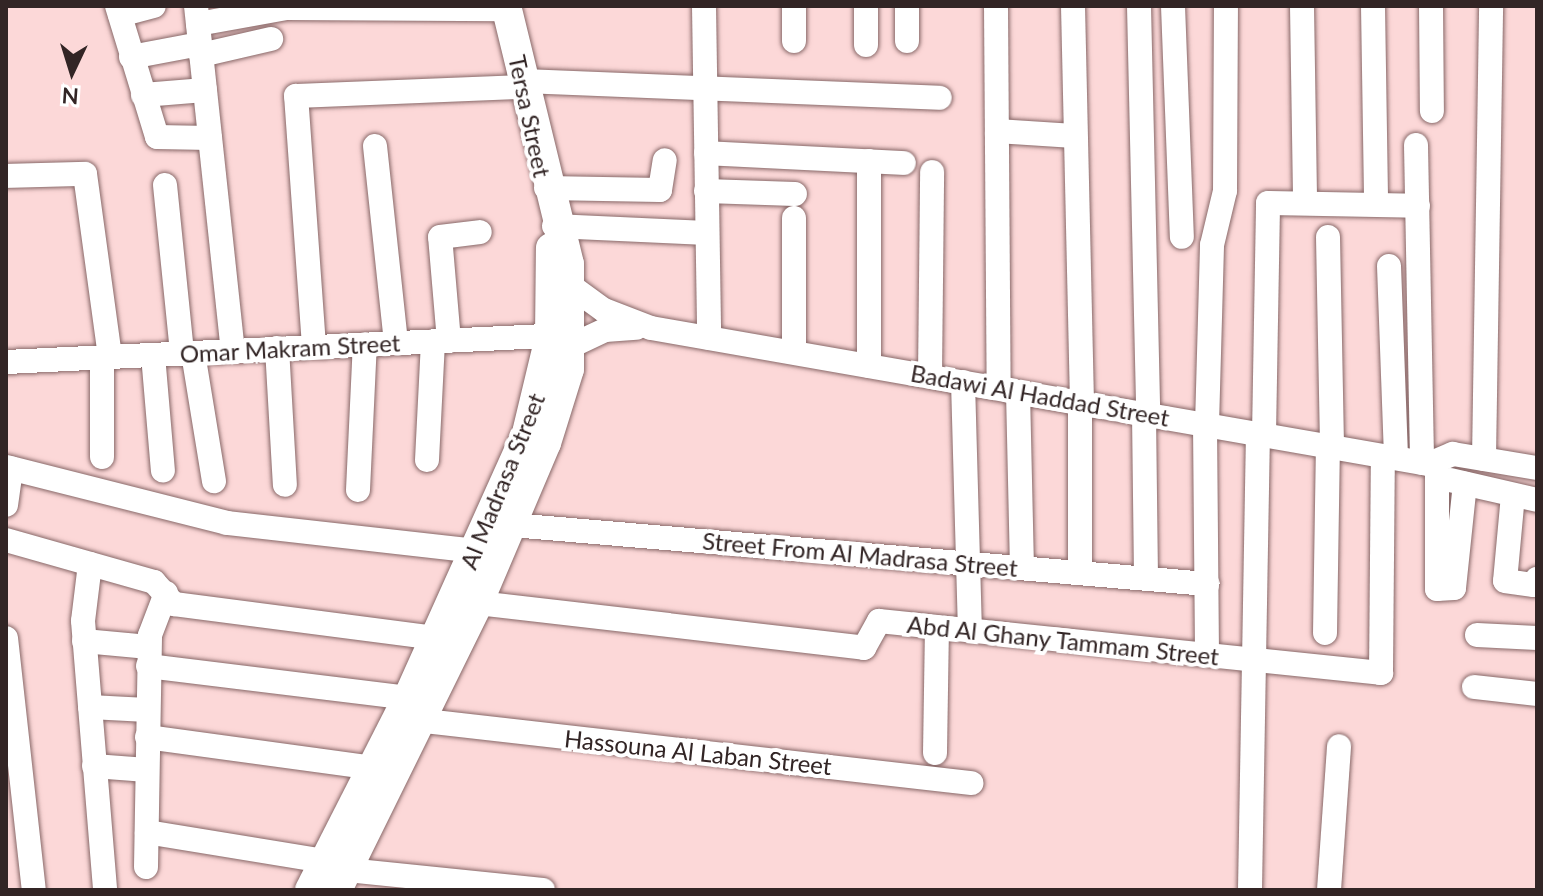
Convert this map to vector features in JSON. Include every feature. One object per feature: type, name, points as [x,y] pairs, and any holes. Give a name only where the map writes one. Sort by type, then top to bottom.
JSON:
[{"type":"main road","name":"Tersa Street","points":[[506,7],[554,226]]},
{"type":"main road","name":"Al Madrasa Street","points":[[310,890],[336,873],[416,709],[478,603],[555,419],[572,287],[554,226]]},
{"type":"main road","name":"Al Madrasa Street","points":[[416,709],[435,638],[566,338],[554,226]]},
{"type":"street","points":[[154,6],[119,11],[157,137],[210,138]]},
{"type":"street","points":[[704,6],[709,338]]},
{"type":"street","points":[[794,6],[794,41]]},
{"type":"street","points":[[866,6],[866,45]]},
{"type":"street","points":[[907,6],[907,41]]},
{"type":"street","points":[[996,6],[997,131],[1008,390],[1022,568]]},
{"type":"street","points":[[1073,6],[1081,403],[1080,573]]},
{"type":"street","points":[[1139,6],[1146,579]]},
{"type":"street","points":[[1173,6],[1182,237]]},
{"type":"street","points":[[1207,655],[1206,425],[1212,245],[1225,191],[1226,6]]},
{"type":"street","points":[[1302,6],[1305,201]]},
{"type":"street","points":[[1373,6],[1376,204]]},
{"type":"street","points":[[1431,6],[1432,111]]},
{"type":"street","points":[[1484,459],[1491,6]]},
{"type":"street","points":[[131,57],[199,32],[287,8],[506,7]]},
{"type":"street","points":[[199,32],[271,39]]},
{"type":"street","points":[[199,32],[233,350]]},
{"type":"street","points":[[314,346],[298,93],[524,84],[940,98]]},
{"type":"street","points":[[143,95],[205,90]]},
{"type":"street","points":[[997,131],[1074,136]]},
{"type":"street","points":[[1416,145],[1437,589],[1454,588],[1465,484]]},
{"type":"street","points":[[375,146],[396,343]]},
{"type":"street","points":[[706,153],[904,163]]},
{"type":"street","points":[[546,188],[660,190],[665,160]]},
{"type":"street","points":[[869,161],[869,366]]},
{"type":"street","points":[[930,376],[932,172]]},
{"type":"street","points":[[6,176],[85,174],[106,357],[102,457]]},
{"type":"street","points":[[165,185],[187,353],[214,481]]},
{"type":"street","points":[[706,191],[794,206],[794,352]]},
{"type":"street","points":[[1250,890],[1259,660],[1267,208],[1272,200],[1418,206]]},
{"type":"street","points":[[554,226],[707,233]]},
{"type":"street","points":[[427,460],[441,341],[440,237],[480,232]]},
{"type":"street","points":[[1325,633],[1330,446],[1328,237]]},
{"type":"street","points":[[1389,266],[1389,457]]},
{"type":"street","name":"Badawi Al Haddad Street","points":[[572,287],[604,310],[651,328],[1330,446],[1429,466]]},
{"type":"street","name":"Badawi Al Haddad Street","points":[[566,338],[605,330],[651,328]]},
{"type":"street","name":"Omar Makram Street","points":[[6,362],[314,346],[566,338]]},
{"type":"street","points":[[358,490],[365,344]]},
{"type":"street","points":[[277,348],[285,485]]},
{"type":"street","points":[[153,355],[163,471]]},
{"type":"street","points":[[963,382],[970,631]]},
{"type":"street","points":[[1429,466],[1453,454],[1537,468]]},
{"type":"street","name":"Abd Al Ghany Tammam Street","points":[[478,603],[864,648],[879,621],[1381,673],[1389,457]]},
{"type":"street","points":[[1429,466],[1465,484],[1525,498],[1505,581],[1531,586],[1537,579]]},
{"type":"street","points":[[6,505],[8,468],[227,523],[475,551]]},
{"type":"street","name":"Street From Al Madrasa Street","points":[[512,525],[1208,584]]},
{"type":"street","points":[[6,540],[154,582],[174,604],[435,638]]},
{"type":"street","points":[[90,564],[84,641],[105,890]]},
{"type":"street","points":[[146,867],[148,656],[166,593]]},
{"type":"street","points":[[935,753],[937,627]]},
{"type":"street","points":[[1477,635],[1537,638]]},
{"type":"street","points":[[6,638],[34,890]]},
{"type":"street","name":"Hassouna Al Laban Street","points":[[84,641],[416,709],[971,783]]},
{"type":"street","points":[[1474,687],[1537,694]]},
{"type":"street","points":[[90,707],[147,710]]},
{"type":"street","points":[[147,737],[385,769]]},
{"type":"street","points":[[1329,890],[1339,746]]},
{"type":"street","points":[[94,766],[147,770]]},
{"type":"street","points":[[147,832],[336,873],[543,890]]}]
